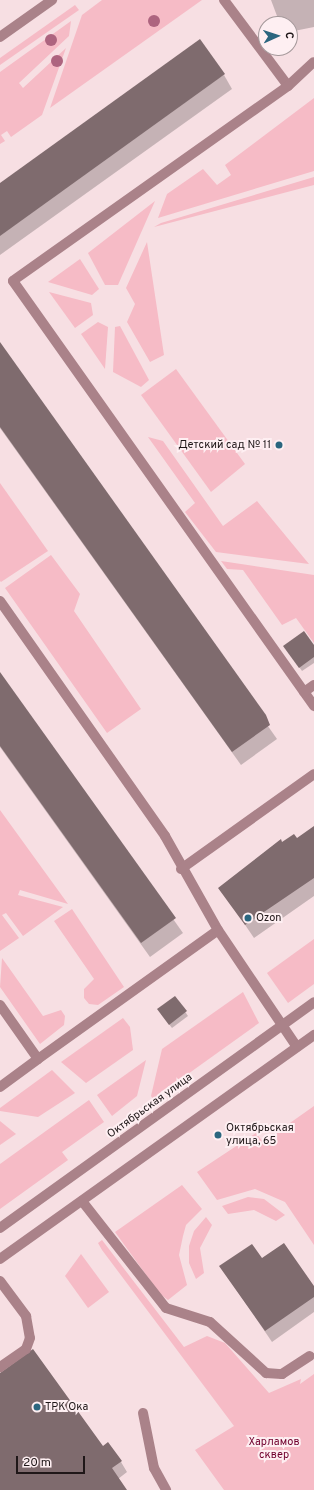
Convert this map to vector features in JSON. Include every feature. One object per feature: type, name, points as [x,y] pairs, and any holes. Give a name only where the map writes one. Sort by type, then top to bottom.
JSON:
[{"type":"street","points":[[0,37],[52,0]]},
{"type":"street","points":[[224,0],[288,86]]},
{"type":"street","points":[[313,64],[288,86],[13,281],[314,706]]},
{"type":"street","points":[[0,601],[165,836],[181,869],[218,930],[297,1047]]},
{"type":"street","points":[[304,692],[314,685]]},
{"type":"street","points":[[181,869],[314,774]]},
{"type":"street","points":[[0,1087],[218,930]]},
{"type":"street","name":"Октябрьская улица","points":[[0,1228],[314,1002]]},
{"type":"street","points":[[0,1005],[38,1059]]},
{"type":"street","points":[[0,1260],[314,1035]]},
{"type":"street","points":[[82,1201],[166,1308],[210,1322],[266,1373],[282,1374],[310,1356]]},
{"type":"street","points":[[0,1281],[26,1316],[30,1338],[26,1349],[0,1367]]},
{"type":"street","points":[[143,1413],[154,1468],[166,1490]]},
{"type":"green space","points":[[102,0],[202,0],[50,108],[82,15]]},
{"type":"green space","points":[[75,5],[79,10],[0,65],[0,58]]},
{"type":"green space","points":[[71,21],[69,36],[19,83],[23,88],[66,48],[42,115],[11,137],[7,131],[1,135],[5,141],[0,144],[0,72]]},
{"type":"green space","points":[[314,98],[314,171],[158,218],[167,194],[203,169],[217,185],[231,175],[225,165]]},
{"type":"green space","points":[[314,177],[314,185],[154,227],[161,223]]},
{"type":"green space","points":[[155,201],[118,285],[105,285],[88,253]]},
{"type":"green space","points":[[147,242],[164,355],[150,362],[127,322],[135,304],[126,288]]},
{"type":"green space","points":[[80,259],[99,289],[92,295],[48,282]]},
{"type":"green space","points":[[49,292],[91,303],[93,315],[75,328]]},
{"type":"green space","points":[[98,322],[108,327],[105,369],[81,334]]},
{"type":"green space","points":[[120,326],[149,380],[141,387],[113,372],[115,327]]},
{"type":"green space","points":[[176,369],[245,464],[211,492],[141,395]]},
{"type":"green space","points":[[148,437],[163,441],[223,526],[257,501],[309,564],[216,552],[185,512],[195,503]]},
{"type":"green space","points":[[0,483],[48,551],[1,582],[0,581]]},
{"type":"green space","points":[[51,555],[80,594],[74,611],[141,709],[107,733],[5,588]]},
{"type":"green space","points":[[221,561],[314,575],[314,643],[296,618],[282,625],[243,570],[227,569]]},
{"type":"green space","points":[[0,810],[68,904],[20,890],[18,895],[63,907],[23,936],[6,913],[2,915],[19,938],[0,951]]},
{"type":"green space","points":[[72,909],[124,987],[98,1005],[89,1004],[84,998],[84,989],[94,979],[54,921]]},
{"type":"green space","points":[[314,939],[314,984],[288,1003],[267,973]]},
{"type":"green space","points":[[2,958],[43,1016],[61,1010],[65,1016],[64,1025],[40,1044],[0,987]]},
{"type":"green space","points":[[243,992],[259,1023],[153,1099],[151,1096],[162,1049]]},
{"type":"green space","points":[[123,1018],[130,1027],[133,1050],[86,1083],[61,1062]]},
{"type":"green space","points":[[146,1060],[137,1096],[112,1116],[97,1095]]},
{"type":"green space","points":[[52,1070],[75,1093],[38,1117],[0,1111],[0,1108]]},
{"type":"green space","points":[[89,1100],[104,1122],[62,1152],[68,1160],[0,1209],[0,1164]]},
{"type":"green space","points":[[314,1106],[314,1245],[285,1202],[255,1189],[217,1200],[197,1172],[256,1133],[263,1142]]},
{"type":"green space","points":[[0,1121],[16,1134],[0,1145]]},
{"type":"green space","points":[[182,1185],[202,1209],[186,1225],[179,1255],[187,1285],[168,1300],[160,1294],[115,1232]]},
{"type":"green space","points":[[248,1197],[264,1199],[285,1215],[276,1221],[254,1210],[228,1214],[222,1206]]},
{"type":"green space","points":[[206,1217],[212,1225],[200,1248],[204,1273],[196,1279],[189,1263],[189,1246],[194,1231]]},
{"type":"green space","name":"Харламов сквер","points":[[102,1240],[184,1347],[207,1336],[225,1343],[269,1393],[301,1379],[300,1384],[314,1374],[314,1490],[224,1490],[195,1450],[234,1426],[102,1250],[98,1243]]},
{"type":"green space","points":[[81,1254],[109,1292],[88,1308],[65,1276]]},
{"type":"building","points":[[200,39],[225,74],[0,236],[0,183]]},
{"type":"building","points":[[0,342],[266,715],[270,725],[232,752],[0,427]]},
{"type":"building","points":[[304,631],[314,645],[314,657],[299,668],[283,646]]},
{"type":"building","points":[[0,672],[176,918],[141,943],[0,746]]},
{"type":"building","points":[[314,826],[314,878],[245,925],[218,888],[281,839],[282,842],[294,834],[297,838]]},
{"type":"building","points":[[175,996],[187,1011],[169,1025],[157,1009]]},
{"type":"building","points":[[284,1243],[314,1286],[314,1297],[265,1331],[219,1266],[252,1244],[262,1258]]},
{"type":"building","name":"ТРК Ока","points":[[33,1349],[103,1446],[108,1442],[122,1461],[112,1468],[127,1490],[0,1490],[0,1373]]},
{"type":"place","name":"Детский сад № 11","points":[[279,445]]},
{"type":"place","name":"Ozon","points":[[248,918]]},
{"type":"place","name":"Октябрьская улица, 65","points":[[218,1135]]},
{"type":"place","name":"ТРК Ока","points":[[37,1407]]}]
